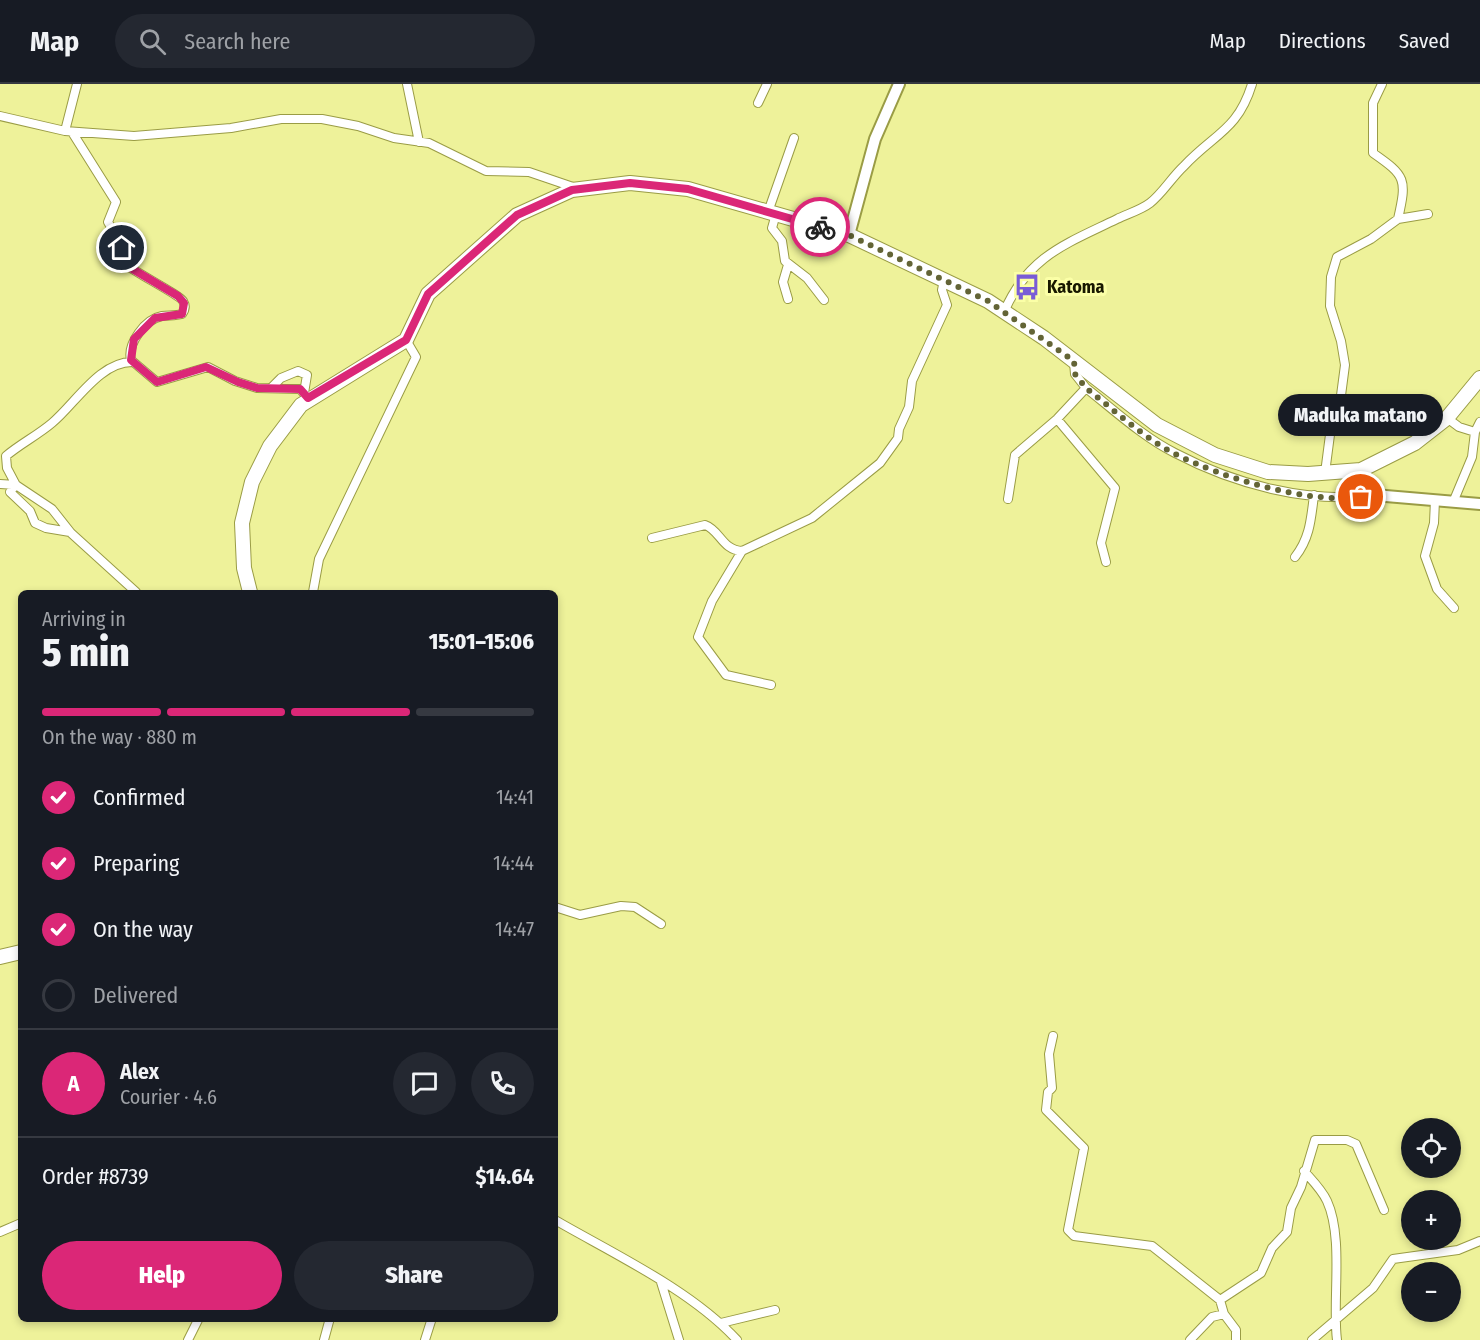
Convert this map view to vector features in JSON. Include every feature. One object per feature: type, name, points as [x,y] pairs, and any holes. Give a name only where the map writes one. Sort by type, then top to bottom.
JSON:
[{"type":"highway","points":[[250,590],[244,568],[242,523],[252,482],[270,446],[306,395],[406,340],[428,294],[517,215],[572,190],[630,183],[688,189],[849,235],[944,280],[1004,312],[1074,361],[1157,425],[1215,455],[1268,472],[1326,473],[1360,470],[1415,443],[1447,418],[1480,380]]},
{"type":"highway","points":[[0,957],[18,953]]},
{"type":"street","points":[[77,84],[69,131],[114,198],[115,208],[108,222],[119,245],[119,257],[129,267],[180,297],[185,308],[179,315],[155,318],[135,338],[130,352],[133,362],[157,382],[206,367],[238,382],[260,388],[271,388],[293,387],[306,395],[307,378],[301,371],[285,375],[271,388]]},
{"type":"street","points":[[406,84],[419,142]]},
{"type":"street","points":[[758,103],[766,84]]},
{"type":"street","points":[[849,235],[875,139],[899,84]]},
{"type":"street","points":[[1004,312],[1012,292],[1030,268],[1077,237],[1150,203],[1199,150],[1228,130],[1245,107],[1252,84]]},
{"type":"street","points":[[1382,84],[1373,103],[1373,153],[1398,171],[1404,191],[1398,219]]},
{"type":"street","points":[[0,116],[69,131],[139,136],[313,118],[358,126],[394,138],[429,143],[486,171],[537,173],[580,189]]},
{"type":"street","points":[[788,299],[783,282],[788,265],[782,241],[772,228],[772,213],[794,138]]},
{"type":"street","points":[[1326,473],[1331,427],[1340,403],[1345,365],[1341,341],[1330,306],[1331,277],[1337,257],[1371,239],[1398,219],[1428,214]]},
{"type":"street","points":[[788,265],[807,278],[824,300]]},
{"type":"street","points":[[771,685],[726,675],[698,637],[712,601],[742,550],[818,514],[861,476],[874,468],[888,453],[898,438],[898,429],[907,413],[912,381],[947,305],[942,290],[944,280]]},
{"type":"street","points":[[313,590],[319,559],[417,357],[406,340]]},
{"type":"street","points":[[1074,361],[1075,374],[1086,388],[1174,453],[1241,481],[1347,499],[1374,495],[1480,504]]},
{"type":"street","points":[[16,485],[7,468],[6,456],[57,419],[72,401],[106,372],[121,362],[133,362]]},
{"type":"street","points":[[1008,499],[1015,455],[1057,419],[1086,388]]},
{"type":"street","points":[[1447,418],[1459,427],[1475,432]]},
{"type":"street","points":[[1057,419],[1115,488],[1101,543],[1106,562]]},
{"type":"street","points":[[1454,500],[1472,458],[1475,432],[1480,422]]},
{"type":"street","points":[[1360,470],[1374,495]]},
{"type":"street","points":[[0,484],[16,485],[52,508],[70,532],[134,590]]},
{"type":"street","points":[[16,485],[10,492],[30,512],[34,523],[46,528],[70,532]]},
{"type":"street","points":[[1294,557],[1303,546],[1311,526],[1314,495]]},
{"type":"street","points":[[1436,500],[1434,523],[1425,556],[1437,589],[1454,608]]},
{"type":"street","points":[[652,538],[705,525],[712,528],[727,546],[742,550]]},
{"type":"street","points":[[558,909],[580,915],[621,906],[635,907],[661,924]]},
{"type":"street","points":[[1053,1036],[1049,1054],[1052,1088],[1048,1092],[1046,1110],[1084,1148],[1068,1230],[1074,1236],[1152,1246],[1220,1300],[1224,1314],[1232,1322],[1236,1340]]},
{"type":"street","points":[[1220,1300],[1244,1285],[1265,1267],[1272,1248],[1287,1232],[1291,1208],[1301,1187],[1315,1140],[1353,1141],[1384,1210]]},
{"type":"street","points":[[1304,1171],[1323,1193],[1329,1205],[1336,1257],[1336,1340]]},
{"type":"street","points":[[558,1222],[635,1264],[721,1323],[737,1340]]},
{"type":"street","points":[[0,1232],[18,1223]]},
{"type":"street","points":[[1312,1340],[1373,1288],[1393,1259],[1458,1250],[1480,1241]]},
{"type":"street","points":[[661,1282],[680,1340]]},
{"type":"street","points":[[721,1323],[775,1310]]},
{"type":"street","points":[[1190,1340],[1212,1317],[1224,1314]]},
{"type":"street","points":[[188,1340],[197,1322]]},
{"type":"street","points":[[324,1340],[329,1322]]},
{"type":"street","points":[[425,1340],[431,1322]]},
{"type":"way so far","points":[[820,227],[849,235],[988,301],[1074,361],[1075,374],[1086,388],[1174,453],[1241,481],[1293,492],[1347,499],[1361,497]]},
{"type":"place","name":"Katoma","points":[[1027,287]]},
{"type":"place","name":"Maduka matano","points":[[1361,497]]},
{"type":"route","points":[[122,248],[129,267],[154,284],[180,297],[184,303],[185,308],[182,314],[155,318],[134,339],[130,352],[131,360],[154,380],[163,382],[200,367],[208,367],[235,381],[251,384],[257,388],[293,387],[300,389],[308,398],[406,340],[428,294],[517,215],[572,190],[630,183],[688,189],[820,227]]}]
